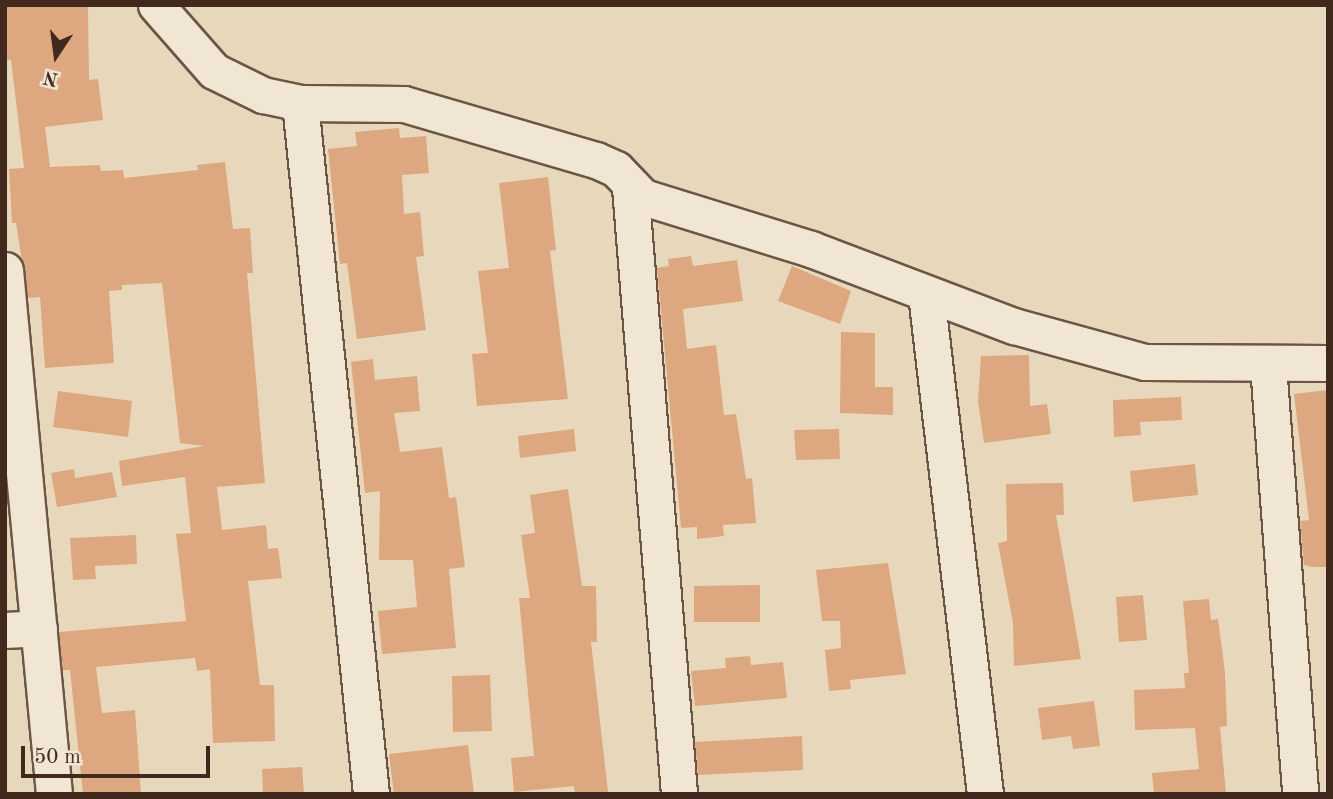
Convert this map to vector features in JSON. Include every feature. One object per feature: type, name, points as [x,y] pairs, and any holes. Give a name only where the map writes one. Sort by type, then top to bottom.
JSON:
[{"type":"street","points":[[156,5],[214,71],[263,95],[300,103],[404,104],[596,160],[616,169],[630,187],[643,197],[811,249],[926,294],[1124,359],[1268,365],[1328,363]]},
{"type":"street","points":[[300,103],[371,794]]},
{"type":"street","points":[[630,187],[679,794]]},
{"type":"street","points":[[5,270],[22,629],[54,794]]},
{"type":"street","points":[[926,294],[985,794]]},
{"type":"street","points":[[1268,365],[1300,794]]},
{"type":"building","points":[[5,5],[88,7],[89,80],[98,79],[103,120],[45,127],[50,167],[100,165],[101,171],[123,170],[124,178],[198,170],[197,165],[225,162],[233,229],[250,228],[253,273],[247,273],[265,483],[217,487],[222,530],[266,525],[268,549],[278,548],[282,578],[248,581],[260,685],[274,685],[275,741],[213,743],[210,669],[197,671],[195,658],[96,667],[102,713],[135,710],[141,794],[83,794],[70,670],[63,670],[59,632],[186,621],[176,534],[191,533],[185,477],[122,486],[119,461],[204,446],[180,443],[162,283],[122,285],[122,290],[109,291],[114,363],[45,368],[40,297],[28,298],[16,223],[12,223],[9,169],[24,168],[11,60],[6,60]]},
{"type":"building","points":[[399,128],[400,138],[426,136],[429,173],[402,175],[404,214],[420,212],[424,256],[416,257],[426,330],[357,339],[347,263],[340,264],[328,149],[357,146],[355,132]]},
{"type":"building","points":[[548,177],[556,250],[550,251],[568,399],[477,406],[472,354],[488,353],[478,271],[509,268],[499,183]]},
{"type":"building","points":[[691,256],[693,266],[737,260],[743,301],[683,309],[687,349],[716,345],[724,415],[736,414],[746,479],[752,478],[756,523],[723,525],[724,536],[697,539],[697,527],[681,528],[657,268],[669,266],[668,259]]},
{"type":"building","points":[[792,266],[851,291],[840,324],[778,301]]},
{"type":"building","points":[[841,332],[875,333],[875,387],[893,387],[893,415],[840,413]]},
{"type":"building","points":[[1029,355],[1030,406],[1047,404],[1051,434],[984,443],[978,401],[981,356]]},
{"type":"building","points":[[373,359],[375,380],[417,376],[420,411],[394,413],[400,452],[442,447],[449,498],[456,497],[465,567],[449,569],[456,648],[382,654],[378,611],[417,607],[413,560],[379,560],[380,491],[365,493],[351,362]]},
{"type":"building","points":[[1328,390],[1328,567],[1313,567],[1304,565],[1300,521],[1309,520],[1294,394]]},
{"type":"building","points":[[58,391],[132,401],[128,437],[53,427]]},
{"type":"building","points":[[1181,397],[1182,420],[1140,422],[1141,435],[1114,437],[1113,400]]},
{"type":"building","points":[[574,429],[576,451],[520,458],[518,436]]},
{"type":"building","points":[[839,429],[840,459],[796,460],[794,430]]},
{"type":"building","points":[[1195,464],[1198,495],[1133,502],[1130,471]]},
{"type":"building","points":[[74,469],[75,478],[112,472],[117,497],[57,507],[51,473]]},
{"type":"building","points":[[1063,483],[1064,515],[1056,515],[1081,659],[1014,666],[1013,623],[998,543],[1007,541],[1006,484]]},
{"type":"building","points":[[568,489],[582,586],[596,586],[597,642],[591,642],[608,792],[575,794],[574,786],[514,792],[511,758],[534,756],[519,598],[530,598],[521,535],[535,533],[530,495]]},
{"type":"building","points":[[136,535],[137,564],[95,566],[96,579],[73,580],[70,538]]},
{"type":"building","points":[[888,563],[906,674],[850,680],[851,689],[829,691],[825,650],[841,648],[840,621],[822,621],[816,570]]},
{"type":"building","points":[[760,585],[760,622],[694,622],[694,586]]},
{"type":"building","points":[[1143,595],[1147,640],[1119,642],[1116,597]]},
{"type":"building","points":[[1209,599],[1211,620],[1218,619],[1225,672],[1227,726],[1220,727],[1226,794],[1154,794],[1152,773],[1199,769],[1195,728],[1135,730],[1134,690],[1185,688],[1184,673],[1189,673],[1183,601]]},
{"type":"building","points":[[750,656],[751,665],[783,662],[787,698],[695,706],[691,671],[726,668],[725,658]]},
{"type":"building","points":[[490,675],[492,731],[453,732],[452,676]]},
{"type":"building","points":[[1094,701],[1100,746],[1073,749],[1071,736],[1042,740],[1038,708]]},
{"type":"building","points":[[802,736],[803,770],[698,775],[695,742]]},
{"type":"building","points":[[468,745],[474,794],[394,794],[389,754]]},
{"type":"building","points":[[302,767],[304,794],[263,794],[262,769]]}]
